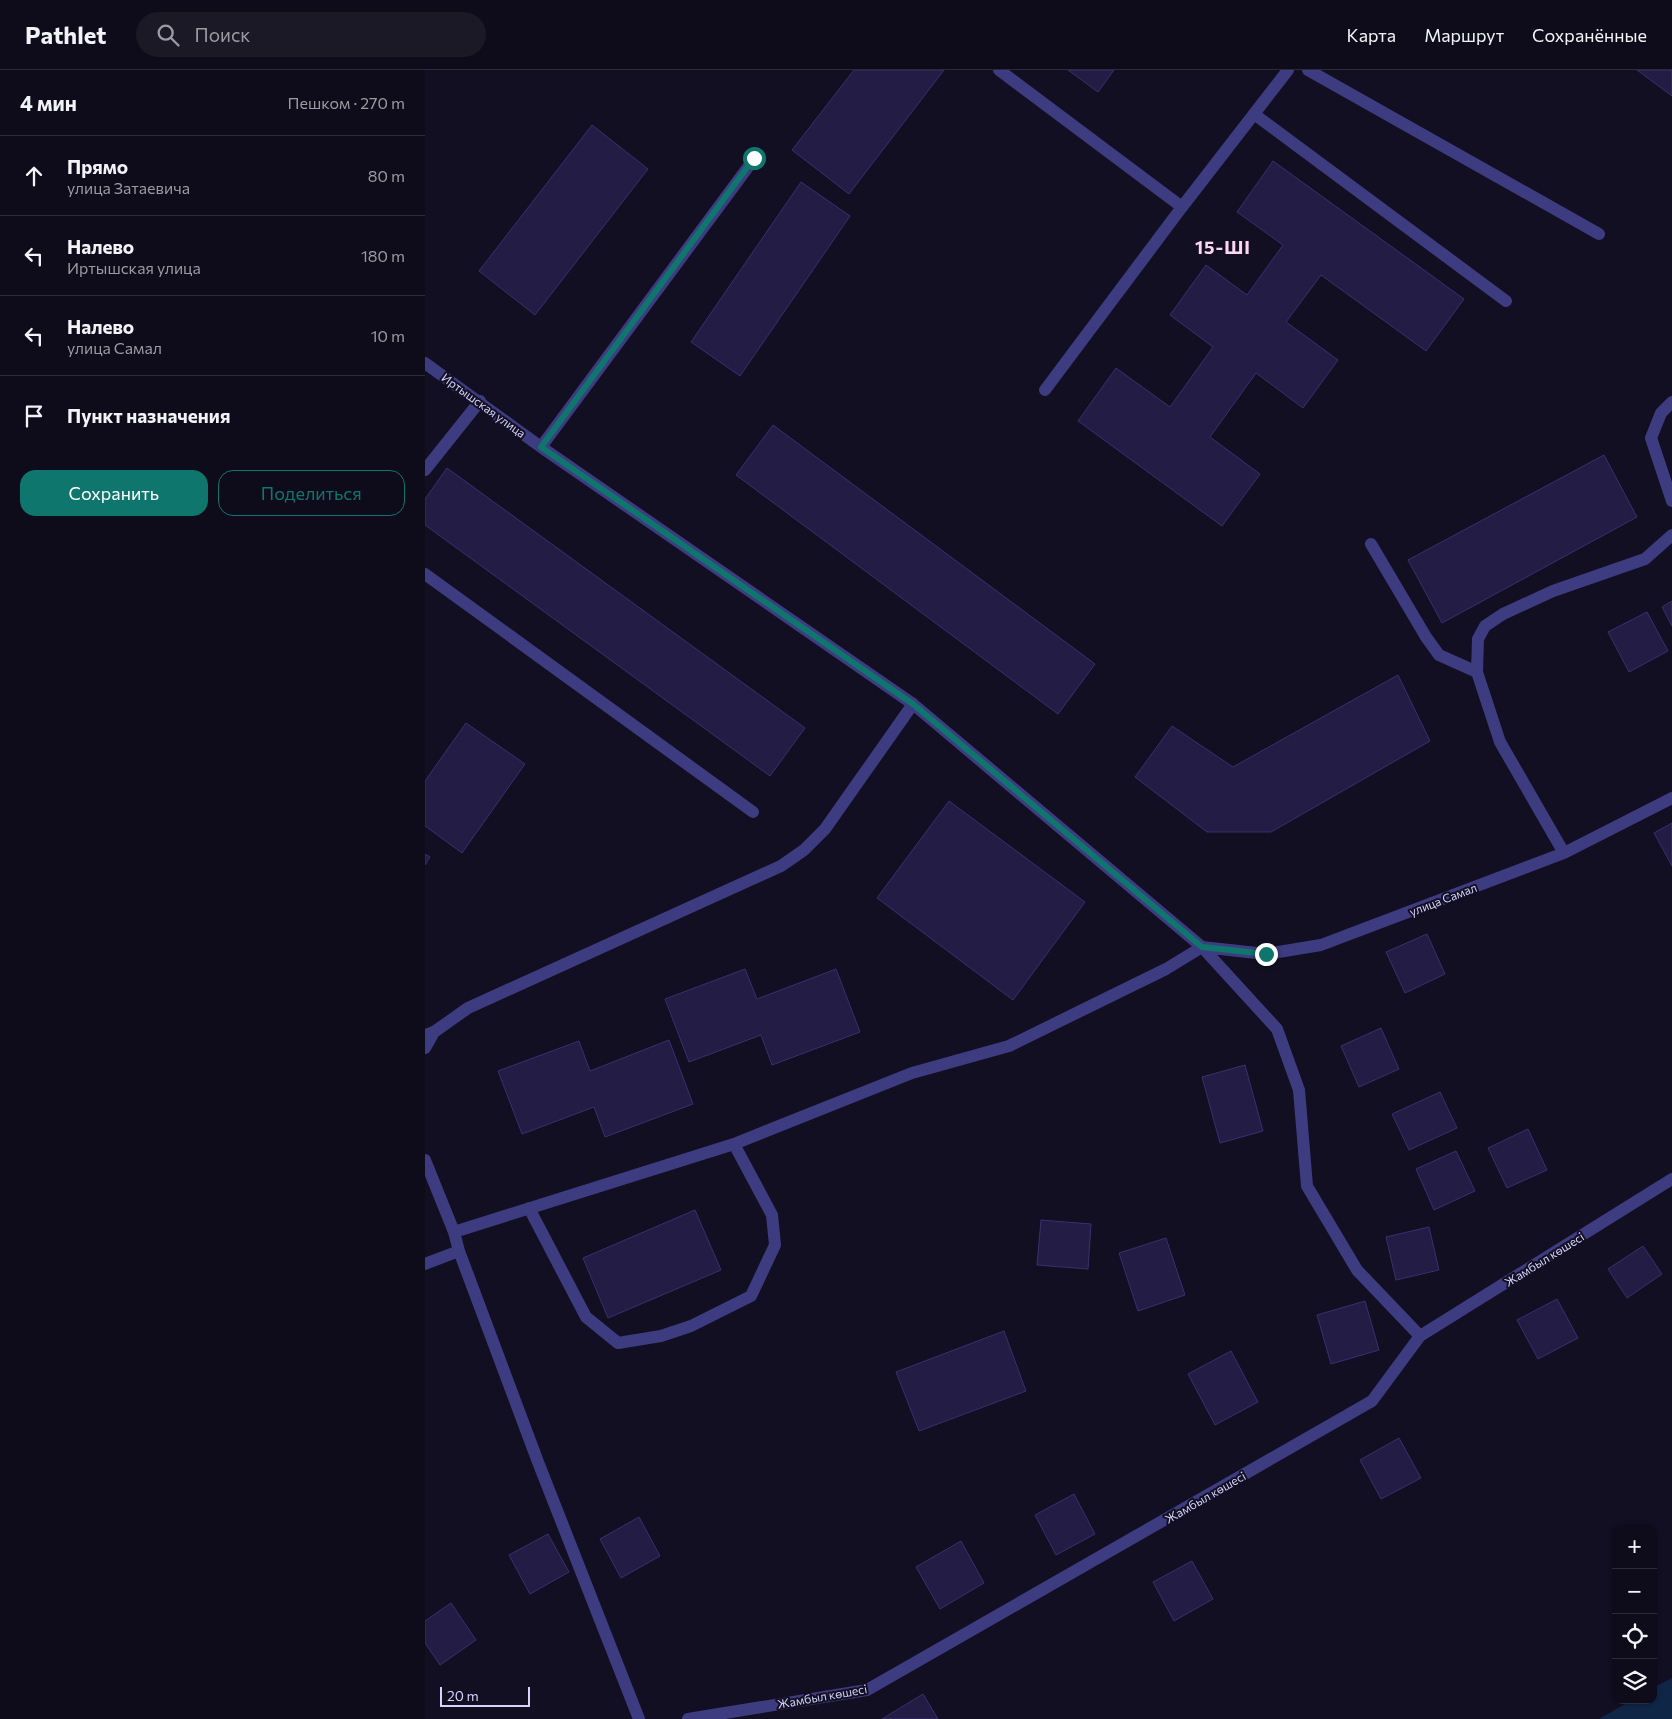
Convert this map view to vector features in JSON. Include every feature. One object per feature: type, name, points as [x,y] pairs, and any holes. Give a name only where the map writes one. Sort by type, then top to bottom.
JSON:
[{"type":"street","points":[[999,70],[1182,207]]},
{"type":"street","points":[[1045,390],[1182,207],[1288,70]]},
{"type":"street","points":[[1308,70],[1599,234]]},
{"type":"street","points":[[1255,114],[1506,301]]},
{"type":"street","points":[[541,447],[754,158]]},
{"type":"street","name":"Иртышская улица","points":[[425,363],[541,447],[913,704],[1202,947],[1277,1029],[1299,1090],[1307,1186],[1357,1270],[1420,1336]]},
{"type":"street","points":[[425,470],[480,401]]},
{"type":"street","points":[[1672,402],[1661,413],[1651,438],[1672,502]]},
{"type":"street","points":[[1564,853],[1500,742],[1477,672],[1478,639],[1485,626],[1503,614],[1553,591],[1645,559],[1672,535]]},
{"type":"street","points":[[1371,544],[1439,655],[1477,672]]},
{"type":"street","points":[[425,574],[753,812]]},
{"type":"street","points":[[425,1048],[430,1034],[468,1008],[781,866],[804,850],[825,829],[913,704]]},
{"type":"street","name":"улица Самал","points":[[1202,947],[1266,954],[1321,945],[1564,853],[1672,798]]},
{"type":"street","points":[[454,1232],[734,1144],[912,1073],[1009,1046],[1166,969],[1202,947]]},
{"type":"street","points":[[529,1208],[586,1317],[618,1343],[669,1333],[691,1326],[751,1296],[775,1245],[772,1214],[734,1144]]},
{"type":"street","points":[[425,1160],[454,1232],[459,1251],[538,1462],[639,1719]]},
{"type":"street","name":"Жамбыл көшесі","points":[[688,1719],[867,1690],[1372,1401],[1420,1336],[1672,1179]]},
{"type":"street","points":[[425,1264],[459,1251]]},
{"type":"water","points":[[1672,1678],[1672,1719],[1599,1719],[1625,1704],[1657,1704],[1657,1686]]},
{"type":"building","points":[[854,70],[944,70],[849,194],[792,150]]},
{"type":"building","points":[[1068,70],[1114,70],[1098,92]]},
{"type":"building","points":[[1637,70],[1672,70],[1672,96]]},
{"type":"building","points":[[592,125],[648,169],[535,315],[479,271]]},
{"type":"building","points":[[1273,161],[1464,299],[1426,351],[1321,275],[1286,322],[1338,360],[1303,408],[1256,373],[1210,437],[1260,474],[1222,526],[1078,421],[1116,368],[1170,407],[1213,347],[1170,315],[1206,265],[1247,295],[1283,245],[1237,212]]},
{"type":"building","points":[[801,182],[850,216],[740,376],[691,342]]},
{"type":"building","points":[[773,425],[1095,664],[1058,714],[736,475]]},
{"type":"building","points":[[1604,455],[1637,517],[1442,623],[1408,560]]},
{"type":"building","points":[[447,468],[805,728],[770,776],[425,525],[425,499]]},
{"type":"building","points":[[1672,601],[1672,626],[1662,607]]},
{"type":"building","points":[[1647,612],[1668,651],[1629,672],[1608,632]]},
{"type":"building","points":[[1398,675],[1430,741],[1271,832],[1207,832],[1135,777],[1172,726],[1233,767]]},
{"type":"building","points":[[466,723],[525,764],[462,853],[425,826],[425,781]]},
{"type":"building","points":[[949,801],[1085,902],[1013,1000],[877,898]]},
{"type":"building","points":[[1672,823],[1672,866],[1654,833]]},
{"type":"building","points":[[425,854],[430,857],[425,865]]},
{"type":"building","points":[[1427,934],[1445,974],[1405,993],[1386,952]]},
{"type":"building","points":[[745,969],[757,999],[836,969],[860,1032],[772,1065],[761,1035],[689,1062],[665,999]]},
{"type":"building","points":[[1381,1028],[1399,1069],[1359,1087],[1341,1046]]},
{"type":"building","points":[[669,1040],[693,1104],[605,1137],[594,1107],[522,1134],[498,1071],[579,1041],[590,1071]]},
{"type":"building","points":[[1245,1065],[1263,1131],[1220,1143],[1202,1077]]},
{"type":"building","points":[[1440,1092],[1457,1128],[1409,1150],[1392,1114]]},
{"type":"building","points":[[1528,1129],[1547,1170],[1507,1188],[1488,1148]]},
{"type":"building","points":[[1456,1151],[1475,1191],[1434,1210],[1416,1169]]},
{"type":"building","points":[[695,1210],[721,1270],[608,1318],[583,1258]]},
{"type":"building","points":[[1041,1220],[1091,1224],[1088,1269],[1037,1265]]},
{"type":"building","points":[[1429,1227],[1439,1270],[1396,1280],[1386,1237]]},
{"type":"building","points":[[1166,1238],[1185,1295],[1138,1311],[1119,1253]]},
{"type":"building","points":[[1643,1246],[1662,1274],[1627,1298],[1608,1269]]},
{"type":"building","points":[[1557,1299],[1578,1338],[1538,1359],[1517,1320]]},
{"type":"building","points":[[1365,1301],[1379,1350],[1331,1364],[1317,1315]]},
{"type":"building","points":[[1004,1331],[1026,1391],[919,1431],[896,1372]]},
{"type":"building","points":[[1231,1351],[1258,1402],[1215,1425],[1188,1374]]},
{"type":"building","points":[[1399,1438],[1421,1478],[1381,1499],[1360,1460]]},
{"type":"building","points":[[1074,1494],[1095,1534],[1056,1555],[1035,1515]]},
{"type":"building","points":[[639,1517],[660,1556],[621,1578],[600,1539]]},
{"type":"building","points":[[548,1534],[569,1572],[530,1594],[509,1555]]},
{"type":"building","points":[[961,1541],[984,1583],[940,1609],[916,1567]]},
{"type":"building","points":[[1192,1561],[1213,1599],[1174,1621],[1153,1582]]},
{"type":"building","points":[[451,1603],[476,1640],[440,1665],[425,1643],[425,1621]]},
{"type":"building","points":[[923,1694],[938,1719],[882,1719]]},
{"type":"district","name":"15-ШІ","points":[[1223,247]]},
{"type":"route","points":[[754,158],[541,447],[913,704],[1202,947],[1266,954]]}]
